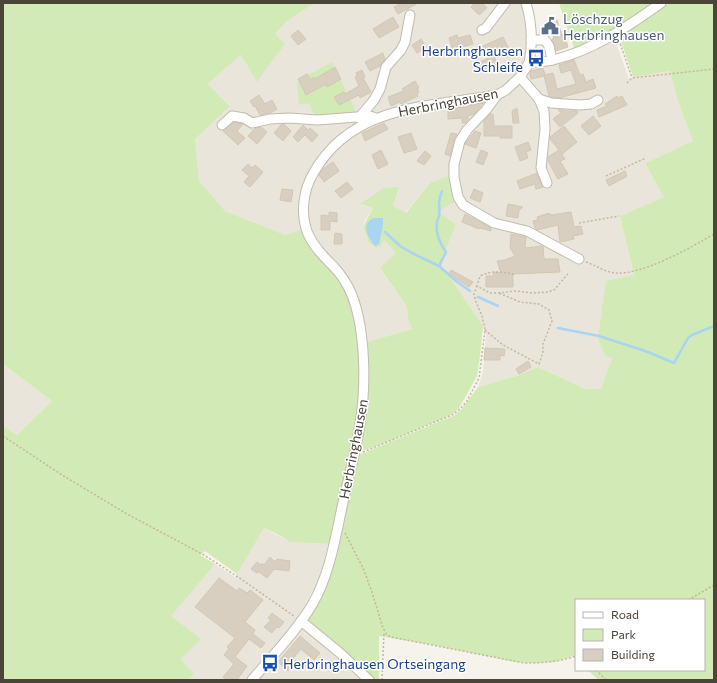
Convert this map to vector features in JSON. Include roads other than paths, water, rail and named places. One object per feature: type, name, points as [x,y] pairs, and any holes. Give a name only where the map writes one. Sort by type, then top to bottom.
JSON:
[{"type":"street","points":[[482,30],[486,28],[505,3]]},
{"type":"street","points":[[526,3],[529,12],[531,40],[529,63],[552,60],[583,51],[617,34],[661,3]]},
{"type":"street","name":"Herbringhausen","points":[[353,131],[352,128],[359,117],[374,100],[380,89],[386,67],[401,50],[405,42],[410,15]]},
{"type":"street","points":[[531,40],[545,40],[549,46],[552,60]]},
{"type":"street","name":"Herbringhausen","points":[[252,680],[301,621],[314,600],[324,578],[338,525],[360,426],[363,392],[363,365],[359,318],[354,298],[344,280],[313,244],[306,228],[303,207],[304,196],[309,180],[319,163],[331,149],[353,131],[376,118],[418,107],[497,95],[506,90],[520,77],[529,63]]},
{"type":"street","points":[[520,77],[539,99],[544,111],[545,129],[541,168],[547,183]]},
{"type":"street","points":[[497,95],[486,110],[467,130],[460,141],[454,164],[454,177],[458,197],[462,205],[494,223],[527,231],[579,259]]},
{"type":"street","points":[[539,99],[551,103],[580,105],[591,104],[598,100]]},
{"type":"street","name":"Herbringhausen","points":[[222,125],[232,116],[244,118],[252,123],[270,119],[290,118],[317,120],[370,116],[376,118]]},
{"type":"street","points":[[301,621],[340,653],[369,680]]},
{"type":"water","points":[[374,218],[383,218],[379,244],[375,246],[368,235],[366,227],[367,223]]},
{"type":"waterway","points":[[439,266],[446,252],[437,234],[439,198],[442,191]]},
{"type":"waterway","points":[[385,232],[400,246],[439,266],[470,291]]},
{"type":"waterway","points":[[478,297],[498,306]]},
{"type":"waterway","points":[[558,328],[599,336],[648,352],[674,363],[688,338],[714,326]]},
{"type":"place","name":"Löschzug Herbringhausen","points":[[550,26]]},
{"type":"place","name":"Herbringhausen Schleife","points":[[536,58]]},
{"type":"place","name":"Herbringhausen Ortseingang","points":[[270,663]]}]
